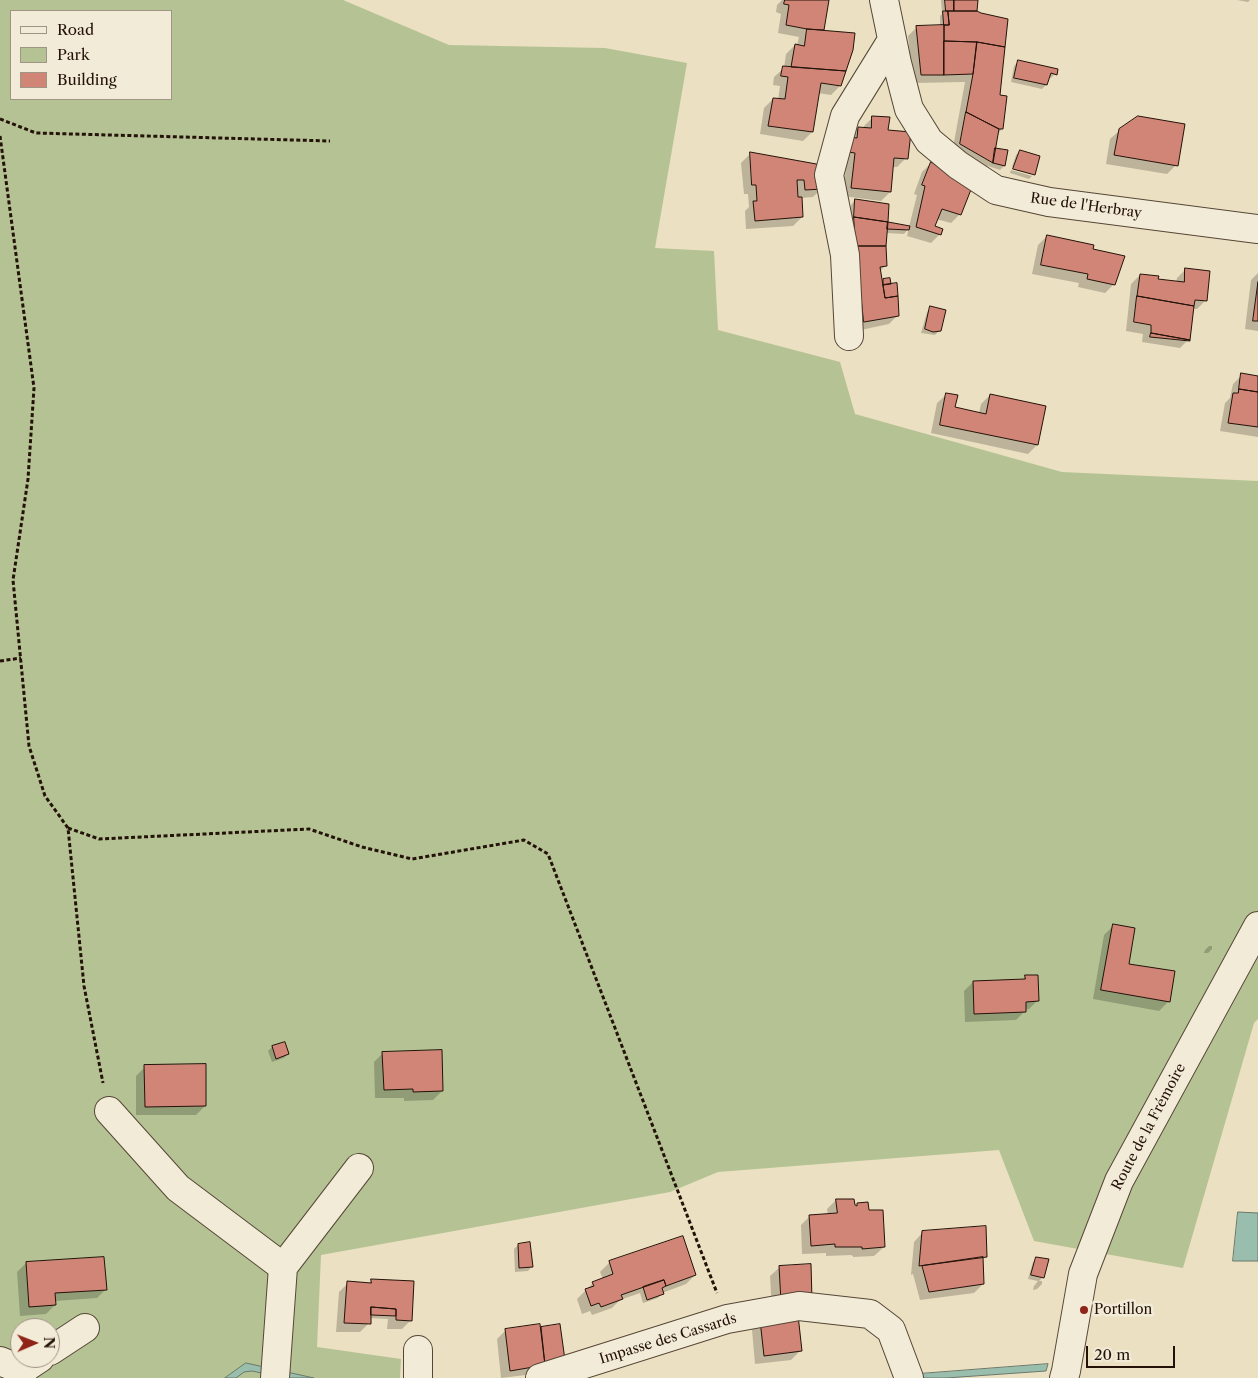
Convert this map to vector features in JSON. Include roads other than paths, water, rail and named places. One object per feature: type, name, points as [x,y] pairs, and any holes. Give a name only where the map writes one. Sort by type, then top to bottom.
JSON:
[{"type":"street","name":"Rue de l'Herbray","points":[[884,0],[909,109],[929,140],[958,165],[996,190],[1049,202],[1258,228]]},
{"type":"street","points":[[849,336],[845,255],[829,175],[845,116],[892,40]]},
{"type":"street","name":"Route de la Frémoire","points":[[1066,1376],[1083,1274],[1119,1181],[1258,926]]},
{"type":"street","points":[[109,1111],[178,1188],[283,1267]]},
{"type":"street","points":[[276,1378],[283,1267],[359,1168]]},
{"type":"street","name":"Impasse des Cassards","points":[[540,1378],[727,1319],[799,1306],[870,1314],[891,1330],[909,1378]]},
{"type":"street","points":[[60,1344],[84,1328]]},
{"type":"street","points":[[418,1350],[418,1378]]},
{"type":"place","name":"Portillon","points":[[1084,1310]]}]
